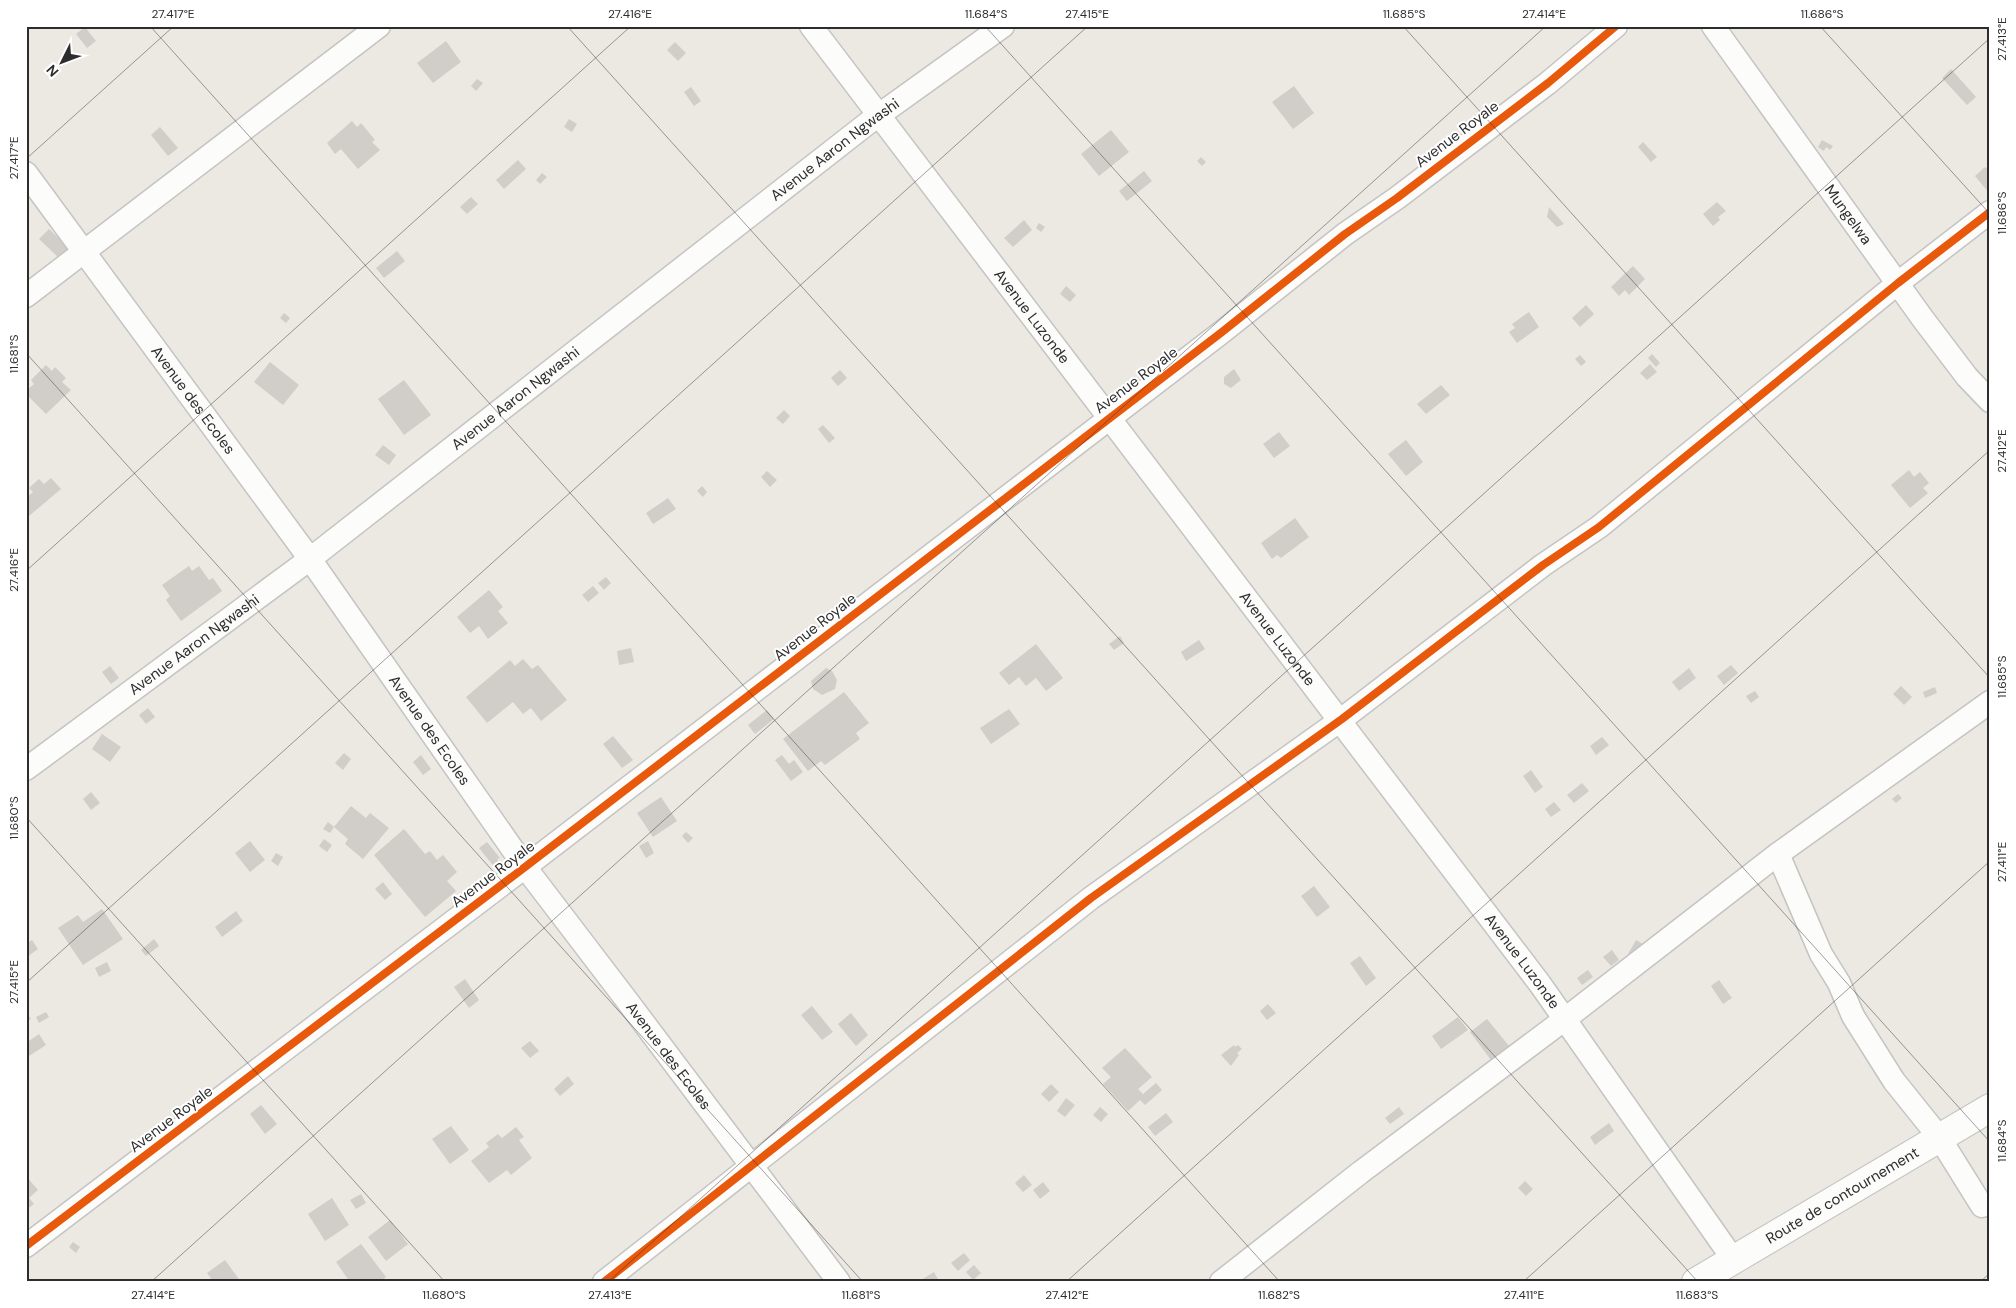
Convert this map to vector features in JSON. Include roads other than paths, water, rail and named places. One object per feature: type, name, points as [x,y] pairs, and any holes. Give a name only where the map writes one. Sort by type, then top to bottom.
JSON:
[{"type":"street","points":[[26,296],[378,26]]},
{"type":"street","name":"Avenue Luzonde","points":[[811,26],[1540,984],[1733,1259]]},
{"type":"street","name":"Avenue Aaron Ngwashi","points":[[26,769],[310,559],[879,115],[1003,26]]},
{"type":"street","name":"Avenue Royale","points":[[26,1246],[525,867],[1222,332],[1345,234],[1397,198],[1460,148],[1548,83],[1616,26]]},
{"type":"street","name":"Mungelwa","points":[[1713,26],[1967,377],[1990,401]]},
{"type":"street","name":"Avenue des Ecoles","points":[[26,173],[310,559],[525,867],[839,1282]]},
{"type":"street","points":[[604,1282],[1091,898],[1339,720],[1498,599],[1599,527],[1898,283],[1990,212]]},
{"type":"street","points":[[1221,1282],[1361,1172],[1565,1019],[1778,854],[1990,702]]},
{"type":"street","points":[[1778,854],[1821,954],[1839,983],[1853,1016],[1894,1082],[1939,1137],[1982,1206]]},
{"type":"street","name":"Route de contournement","points":[[1696,1282],[1990,1108]]}]
